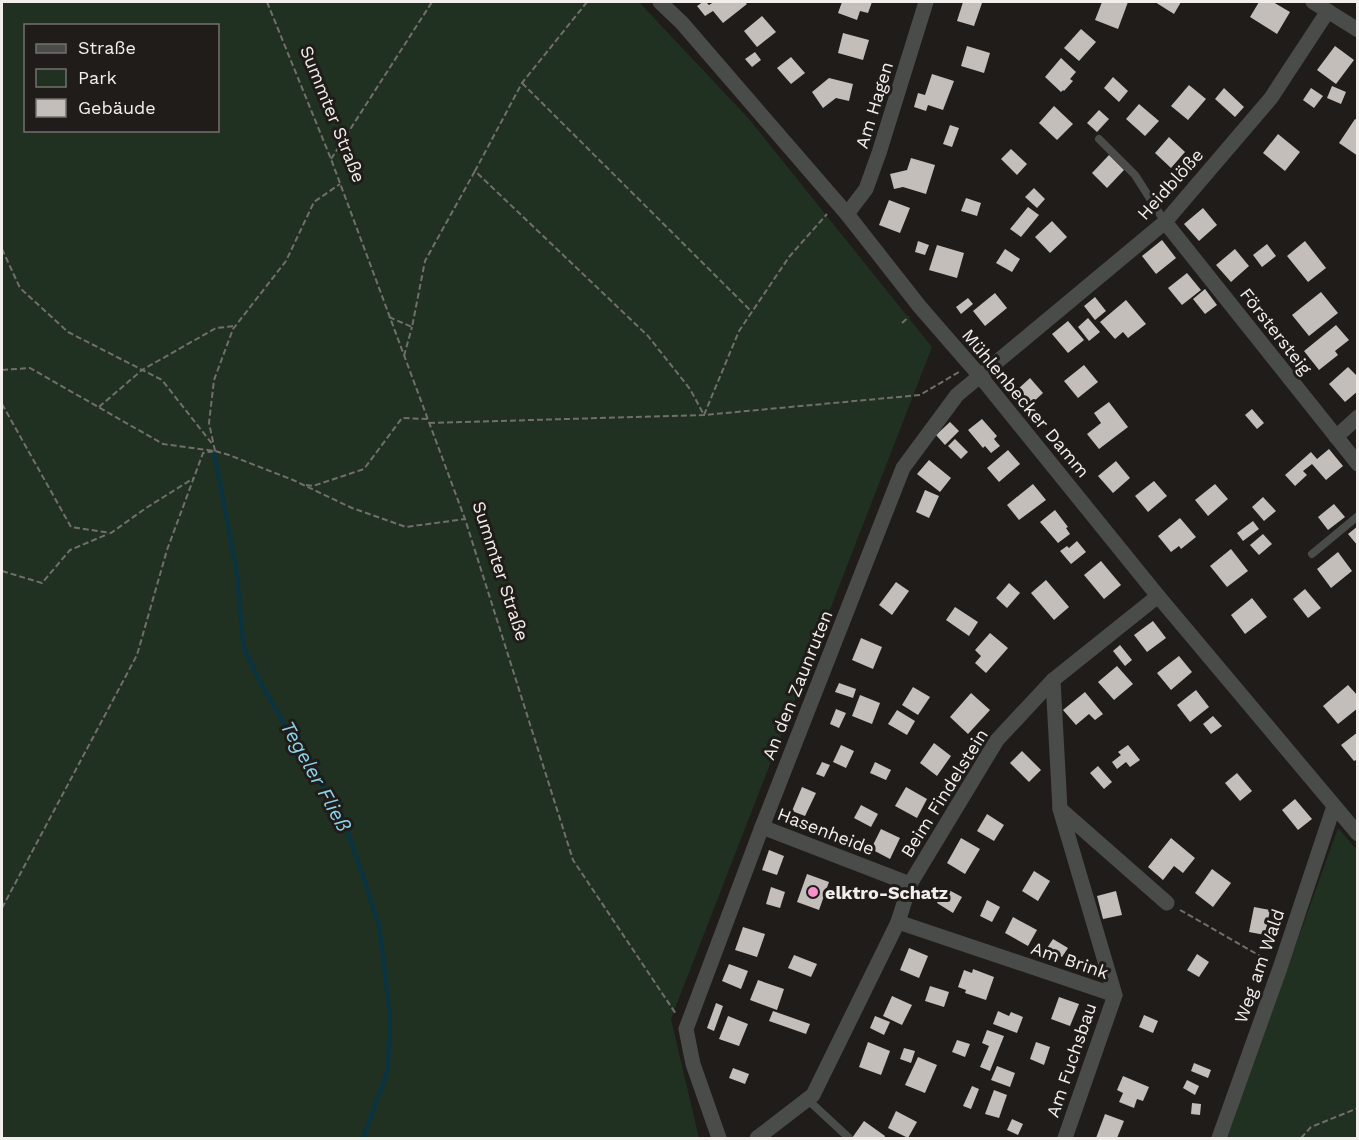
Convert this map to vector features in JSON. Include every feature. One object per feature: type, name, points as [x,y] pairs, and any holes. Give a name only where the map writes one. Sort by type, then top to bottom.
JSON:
[{"type":"street","name":"Mühlenbecker Damm","points":[[660,2],[703,47],[842,208],[920,307],[975,370],[1158,596],[1358,834]]},
{"type":"street","name":"Am Hagen","points":[[842,208],[866,189],[926,2]]},
{"type":"street","points":[[1313,2],[1358,30]]},
{"type":"street","name":"Heidblöße","points":[[975,370],[1165,222],[1271,98],[1328,11]]},
{"type":"street","name":"Förstersteig","points":[[1165,222],[1358,464]]},
{"type":"street","name":"An den Zaunruten","points":[[686,1029],[762,827],[903,468],[975,370]]},
{"type":"street","points":[[1336,437],[1358,417]]},
{"type":"street","name":"Beim Findelstein","points":[[757,1138],[813,1095],[898,922],[910,884],[997,740],[1053,680],[1158,596]]},
{"type":"street","name":"Am Brink","points":[[1053,680],[1060,809],[1115,995]]},
{"type":"street","name":"Weg am Wald","points":[[1219,1138],[1280,968],[1334,806]]},
{"type":"street","points":[[1060,809],[1167,903]]},
{"type":"street","name":"Hasenheide","points":[[762,827],[910,884]]},
{"type":"street","name":"Am Brink","points":[[898,922],[1115,995]]},
{"type":"street","name":"Am Fuchsbau","points":[[1065,1138],[1115,995]]},
{"type":"street","points":[[686,1029],[693,1064],[719,1138]]},
{"type":"lane","points":[[1099,139],[1135,175],[1165,222]]},
{"type":"lane","points":[[1312,554],[1358,516]]},
{"type":"lane","points":[[807,1099],[849,1138]]},
{"type":"path","name":"Summter Straße","points":[[267,2],[331,159],[465,519],[573,860],[686,1029]]},
{"type":"path","points":[[331,159],[432,2]]},
{"type":"path","points":[[404,356],[412,327],[424,261],[522,82],[586,2]]},
{"type":"path","points":[[522,82],[752,312]]},
{"type":"path","points":[[475,171],[648,336],[690,389],[704,415]]},
{"type":"path","points":[[215,451],[209,423],[214,380],[236,326],[286,261],[314,202],[340,184]]},
{"type":"path","points":[[704,415],[739,331],[789,257],[842,208]]},
{"type":"path","points":[[2,249],[20,288],[68,332],[162,381],[215,451]]},
{"type":"path","points":[[389,317],[412,327]]},
{"type":"path","points":[[99,407],[142,370],[216,328],[236,326]]},
{"type":"path","points":[[2,370],[30,368],[163,444],[215,451],[303,485],[352,508],[406,527],[465,519]]},
{"type":"path","points":[[429,423],[704,415],[920,395],[975,370]]},
{"type":"path","points":[[2,404],[71,527],[111,533]]},
{"type":"path","points":[[303,485],[313,486],[363,469],[402,418],[428,419]]},
{"type":"path","points":[[2,908],[137,655],[167,550],[203,453],[215,451]]},
{"type":"path","points":[[2,571],[42,583],[70,550],[111,533],[194,478]]},
{"type":"path","points":[[1167,903],[1280,968]]},
{"type":"path","points":[[1301,1138],[1311,1127],[1358,1108]]},
{"type":"green space","points":[[2,2],[639,2],[749,119],[932,347],[671,1019],[699,1138],[2,1138]]},
{"type":"green space","points":[[1338,828],[1357,850],[1357,1138],[1226,1138]]},
{"type":"building","points":[[703,2],[709,5],[714,2],[745,2],[747,4],[723,23],[713,11],[705,16],[697,6]]},
{"type":"building","points":[[842,2],[872,2],[868,13],[860,11],[857,20],[838,13]]},
{"type":"building","points":[[963,2],[982,3],[974,26],[957,21]]},
{"type":"building","points":[[1102,2],[1128,2],[1118,29],[1095,20]]},
{"type":"building","points":[[1155,2],[1181,2],[1174,14]]},
{"type":"building","points":[[1259,2],[1273,2],[1290,12],[1277,34],[1250,17]]},
{"type":"building","points":[[762,16],[776,32],[757,47],[744,31]]},
{"type":"building","points":[[1081,29],[1096,42],[1079,61],[1064,48]]},
{"type":"building","points":[[843,33],[869,40],[863,60],[838,53]]},
{"type":"building","points":[[967,46],[990,53],[984,73],[961,66]]},
{"type":"building","points":[[1335,46],[1354,60],[1336,84],[1317,70]]},
{"type":"building","points":[[755,52],[761,60],[752,67],[745,59]]},
{"type":"building","points":[[791,57],[805,73],[791,84],[777,68]]},
{"type":"building","points":[[1061,58],[1076,72],[1070,79],[1073,81],[1061,92],[1045,77]]},
{"type":"building","points":[[932,74],[954,81],[943,110],[928,105],[926,111],[914,107],[918,93],[925,95]]},
{"type":"building","points":[[1113,77],[1128,91],[1119,102],[1104,88]]},
{"type":"building","points":[[829,78],[853,84],[849,101],[836,98],[823,108],[812,92]]},
{"type":"building","points":[[1189,85],[1206,99],[1188,120],[1171,106]]},
{"type":"building","points":[[1332,86],[1346,92],[1341,104],[1327,98]]},
{"type":"building","points":[[1224,88],[1244,107],[1235,117],[1215,99]]},
{"type":"building","points":[[1311,88],[1323,96],[1314,108],[1303,100]]},
{"type":"building","points":[[1139,104],[1159,121],[1145,136],[1126,119]]},
{"type":"building","points":[[1054,106],[1073,124],[1057,140],[1039,123]]},
{"type":"building","points":[[1099,110],[1109,119],[1097,132],[1087,123]]},
{"type":"building","points":[[1355,119],[1358,121],[1358,156],[1339,143]]},
{"type":"building","points":[[950,125],[959,128],[952,147],[943,144]]},
{"type":"building","points":[[1278,134],[1300,152],[1285,171],[1263,153]]},
{"type":"building","points":[[1169,137],[1185,152],[1171,168],[1155,153]]},
{"type":"building","points":[[1011,149],[1027,164],[1017,175],[1001,159]]},
{"type":"building","points":[[1109,155],[1124,170],[1107,188],[1092,173]]},
{"type":"building","points":[[911,158],[935,165],[926,194],[903,187],[894,189],[890,174],[907,170]]},
{"type":"building","points":[[1034,188],[1045,199],[1037,208],[1025,197]]},
{"type":"building","points":[[966,198],[981,203],[977,216],[961,211]]},
{"type":"building","points":[[889,200],[910,208],[900,233],[879,225]]},
{"type":"building","points":[[1028,207],[1039,215],[1021,237],[1010,229]]},
{"type":"building","points":[[1203,208],[1217,225],[1199,241],[1184,224]]},
{"type":"building","points":[[1052,221],[1067,237],[1050,253],[1035,237]]},
{"type":"building","points":[[1162,240],[1176,258],[1156,274],[1142,256]]},
{"type":"building","points":[[918,241],[929,245],[925,255],[915,252]]},
{"type":"building","points":[[1305,241],[1326,268],[1308,282],[1287,256]]},
{"type":"building","points":[[1267,244],[1276,256],[1262,267],[1253,255]]},
{"type":"building","points":[[937,245],[964,253],[957,278],[929,270]]},
{"type":"building","points":[[1005,249],[1020,259],[1012,272],[996,263]]},
{"type":"building","points":[[1235,249],[1249,266],[1231,282],[1216,265]]},
{"type":"building","points":[[1187,273],[1201,290],[1182,305],[1168,288]]},
{"type":"building","points":[[1205,289],[1217,305],[1205,314],[1193,299]]},
{"type":"building","points":[[1321,292],[1338,313],[1309,336],[1292,315]]},
{"type":"building","points":[[995,293],[1007,308],[985,326],[973,311]]},
{"type":"building","points":[[1095,297],[1106,311],[1095,320],[1084,306]]},
{"type":"building","points":[[968,298],[973,304],[961,314],[956,307]]},
{"type":"building","points":[[1126,300],[1146,324],[1128,338],[1123,332],[1115,339],[1100,322]]},
{"type":"building","points":[[1088,318],[1100,332],[1089,341],[1078,327]]},
{"type":"building","points":[[1068,321],[1084,340],[1068,353],[1052,334]]},
{"type":"building","points":[[1336,325],[1349,340],[1335,351],[1338,355],[1319,370],[1304,351]]},
{"type":"building","points":[[1084,365],[1098,382],[1078,398],[1064,381]]},
{"type":"building","points":[[1348,367],[1358,377],[1358,391],[1345,402],[1329,384]]},
{"type":"building","points":[[1030,378],[1043,393],[1031,404],[1018,389]]},
{"type":"building","points":[[1109,402],[1128,427],[1099,449],[1087,434],[1101,423],[1094,413]]},
{"type":"building","points":[[1252,409],[1264,423],[1257,429],[1245,415]]},
{"type":"building","points":[[982,419],[997,436],[994,439],[1000,446],[991,453],[985,446],[983,448],[968,430]]},
{"type":"building","points":[[950,422],[959,431],[945,445],[936,435]]},
{"type":"building","points":[[955,439],[968,452],[961,459],[948,446]]},
{"type":"building","points":[[1329,449],[1343,466],[1326,480],[1312,464],[1303,471],[1307,475],[1295,486],[1285,475],[1311,452],[1317,459]]},
{"type":"building","points":[[1008,450],[1020,464],[999,482],[987,468]]},
{"type":"building","points":[[929,460],[951,478],[940,492],[917,474]]},
{"type":"building","points":[[1116,461],[1130,478],[1113,493],[1098,476]]},
{"type":"building","points":[[1154,481],[1167,496],[1148,512],[1135,496]]},
{"type":"building","points":[[1033,484],[1046,500],[1019,520],[1007,505]]},
{"type":"building","points":[[1215,484],[1228,499],[1208,516],[1195,500]]},
{"type":"building","points":[[925,490],[939,496],[929,518],[916,512]]},
{"type":"building","points":[[1263,497],[1276,511],[1264,521],[1252,507]]},
{"type":"building","points":[[1334,504],[1345,517],[1328,530],[1318,517]]},
{"type":"building","points":[[1055,510],[1068,527],[1066,528],[1070,534],[1058,543],[1040,522]]},
{"type":"building","points":[[1180,518],[1196,537],[1181,549],[1179,546],[1171,552],[1158,536]]},
{"type":"building","points":[[1253,521],[1259,529],[1243,541],[1237,533]]},
{"type":"building","points":[[1358,526],[1358,546],[1348,534]]},
{"type":"building","points":[[1263,534],[1272,544],[1259,555],[1250,545]]},
{"type":"building","points":[[1077,541],[1086,552],[1071,564],[1060,551],[1067,546],[1069,548]]},
{"type":"building","points":[[1231,549],[1248,571],[1227,587],[1210,566]]},
{"type":"building","points":[[1338,552],[1352,571],[1331,588],[1317,569]]},
{"type":"building","points":[[1101,561],[1121,585],[1104,599],[1084,575]]},
{"type":"building","points":[[1046,580],[1069,607],[1054,620],[1031,593]]},
{"type":"building","points":[[896,582],[909,591],[892,615],[879,605]]},
{"type":"building","points":[[1009,583],[1020,593],[1007,608],[996,598]]},
{"type":"building","points":[[1305,589],[1321,608],[1308,618],[1293,599]]},
{"type":"building","points":[[1252,598],[1267,617],[1245,634],[1231,615]]},
{"type":"building","points":[[955,607],[978,622],[969,636],[946,620]]},
{"type":"building","points":[[1153,621],[1166,638],[1147,652],[1134,635]]},
{"type":"building","points":[[990,633],[1008,648],[986,673],[975,663],[981,656],[975,650]]},
{"type":"building","points":[[861,638],[882,647],[873,669],[852,660]]},
{"type":"building","points":[[1120,645],[1132,660],[1125,666],[1113,651]]},
{"type":"building","points":[[1179,656],[1192,672],[1171,690],[1157,673]]},
{"type":"building","points":[[1117,666],[1133,684],[1114,700],[1098,682]]},
{"type":"building","points":[[839,683],[856,689],[853,698],[835,692]]},
{"type":"building","points":[[1348,685],[1358,696],[1358,708],[1338,724],[1323,706]]},
{"type":"building","points":[[913,687],[930,697],[918,715],[902,705]]},
{"type":"building","points":[[1196,690],[1209,707],[1190,722],[1177,705]]},
{"type":"building","points":[[1085,692],[1103,714],[1095,720],[1089,714],[1076,725],[1063,710]]},
{"type":"building","points":[[971,693],[990,710],[968,734],[950,717]]},
{"type":"building","points":[[860,695],[880,703],[872,724],[852,716]]},
{"type":"building","points":[[836,709],[846,713],[839,728],[830,724]]},
{"type":"building","points":[[897,710],[915,721],[907,735],[888,724]]},
{"type":"building","points":[[1213,716],[1222,726],[1211,734],[1203,724]]},
{"type":"building","points":[[1358,732],[1358,759],[1354,761],[1341,745]]},
{"type":"building","points":[[934,743],[951,756],[937,776],[920,763]]},
{"type":"building","points":[[841,745],[854,751],[846,768],[833,762]]},
{"type":"building","points":[[1128,745],[1140,760],[1130,767],[1126,762],[1117,769],[1112,762],[1121,755],[1118,752]]},
{"type":"building","points":[[1022,751],[1041,770],[1029,782],[1010,763]]},
{"type":"building","points":[[822,762],[830,765],[824,777],[816,774]]},
{"type":"building","points":[[875,762],[891,770],[886,780],[870,773]]},
{"type":"building","points":[[1098,766],[1112,782],[1104,789],[1090,773]]},
{"type":"building","points":[[1237,773],[1252,791],[1240,801],[1225,783]]},
{"type":"building","points":[[802,787],[816,793],[805,816],[792,811]]},
{"type":"building","points":[[906,787],[927,799],[917,818],[895,806]]},
{"type":"building","points":[[1295,799],[1312,819],[1298,830],[1282,810]]},
{"type":"building","points":[[861,805],[878,814],[871,827],[854,818]]},
{"type":"building","points":[[987,814],[1004,825],[994,841],[977,831]]},
{"type":"building","points":[[881,829],[900,838],[890,859],[871,849]]},
{"type":"building","points":[[961,838],[980,849],[965,874],[947,863]]},
{"type":"building","points":[[1171,838],[1195,858],[1183,873],[1174,866],[1163,880],[1148,867]]},
{"type":"building","points":[[769,850],[784,856],[777,875],[762,870]]},
{"type":"building","points":[[1212,869],[1231,883],[1213,907],[1195,893]]},
{"type":"building","points":[[1034,871],[1050,881],[1038,901],[1022,891]]},
{"type":"building","name":"elktro-Schatz","points":[[807,874],[829,882],[819,910],[797,902]]},
{"type":"building","points":[[771,887],[785,892],[780,908],[766,904]]},
{"type":"building","points":[[945,888],[962,897],[953,913],[937,903]]},
{"type":"building","points":[[1116,891],[1122,915],[1103,919],[1097,896]]},
{"type":"building","points":[[987,900],[1000,907],[992,922],[980,916]]},
{"type":"building","points":[[1254,907],[1270,910],[1265,935],[1249,932]]},
{"type":"building","points":[[1013,917],[1037,930],[1028,946],[1005,933]]},
{"type":"building","points":[[743,927],[765,934],[757,957],[735,950]]},
{"type":"building","points":[[1053,939],[1068,948],[1062,957],[1047,948]]},
{"type":"building","points":[[909,948],[928,956],[919,978],[900,970]]},
{"type":"building","points":[[1197,954],[1209,962],[1199,977],[1187,970]]},
{"type":"building","points":[[794,955],[817,964],[811,977],[788,968]]},
{"type":"building","points":[[729,964],[748,971],[741,989],[722,981]]},
{"type":"building","points":[[973,969],[994,977],[986,1000],[965,993],[966,990],[958,987],[964,970],[972,973]]},
{"type":"building","points":[[758,980],[784,989],[777,1010],[750,1000]]},
{"type":"building","points":[[930,986],[949,992],[944,1007],[925,1001]]},
{"type":"building","points":[[892,996],[912,1005],[902,1025],[883,1016]]},
{"type":"building","points":[[1059,997],[1079,1004],[1070,1026],[1051,1019]]},
{"type":"building","points":[[716,1003],[723,1006],[714,1031],[707,1028]]},
{"type":"building","points":[[773,1011],[810,1024],[806,1034],[769,1021]]},
{"type":"building","points":[[998,1011],[1009,1016],[1011,1012],[1023,1017],[1017,1033],[993,1024]]},
{"type":"building","points":[[1144,1015],[1158,1021],[1153,1033],[1139,1027]]},
{"type":"building","points":[[728,1016],[748,1024],[739,1046],[719,1039]]},
{"type":"building","points":[[875,1016],[890,1022],[884,1035],[870,1028]]},
{"type":"building","points":[[987,1030],[1004,1036],[990,1071],[980,1067],[989,1046],[982,1043]]},
{"type":"building","points":[[957,1040],[970,1044],[965,1057],[952,1052]]},
{"type":"building","points":[[868,1042],[890,1051],[881,1075],[859,1067]]},
{"type":"building","points":[[1036,1042],[1050,1047],[1044,1065],[1030,1059]]},
{"type":"building","points":[[904,1048],[915,1051],[911,1063],[900,1059]]},
{"type":"building","points":[[918,1057],[937,1065],[925,1093],[905,1085]]},
{"type":"building","points":[[1194,1063],[1211,1070],[1208,1078],[1191,1071]]},
{"type":"building","points":[[997,1066],[1015,1073],[1010,1087],[991,1080]]},
{"type":"building","points":[[733,1068],[749,1074],[745,1084],[729,1078]]},
{"type":"building","points":[[1123,1076],[1149,1087],[1143,1101],[1137,1099],[1134,1108],[1119,1102],[1123,1093],[1117,1090]]},
{"type":"building","points":[[1187,1080],[1199,1086],[1195,1095],[1183,1088]]},
{"type":"building","points":[[972,1086],[979,1089],[971,1109],[963,1106]]},
{"type":"building","points":[[994,1090],[1007,1095],[999,1118],[985,1114]]},
{"type":"building","points":[[1192,1103],[1201,1104],[1200,1115],[1191,1114]]},
{"type":"building","points":[[896,1111],[917,1122],[908,1138],[888,1128]]},
{"type":"building","points":[[1105,1114],[1124,1121],[1117,1138],[1096,1138]]},
{"type":"building","points":[[1012,1119],[1023,1124],[1018,1135],[1007,1130]]},
{"type":"building","points":[[864,1121],[885,1136],[884,1138],[852,1138]]},
{"type":"waterway","name":"Tegeler Fließ","points":[[214,453],[236,568],[244,649],[260,682],[300,751],[343,818],[379,925],[390,1014],[388,1070],[363,1138]]},
{"type":"place","name":"elktro-Schatz","points":[[813,892]]}]
